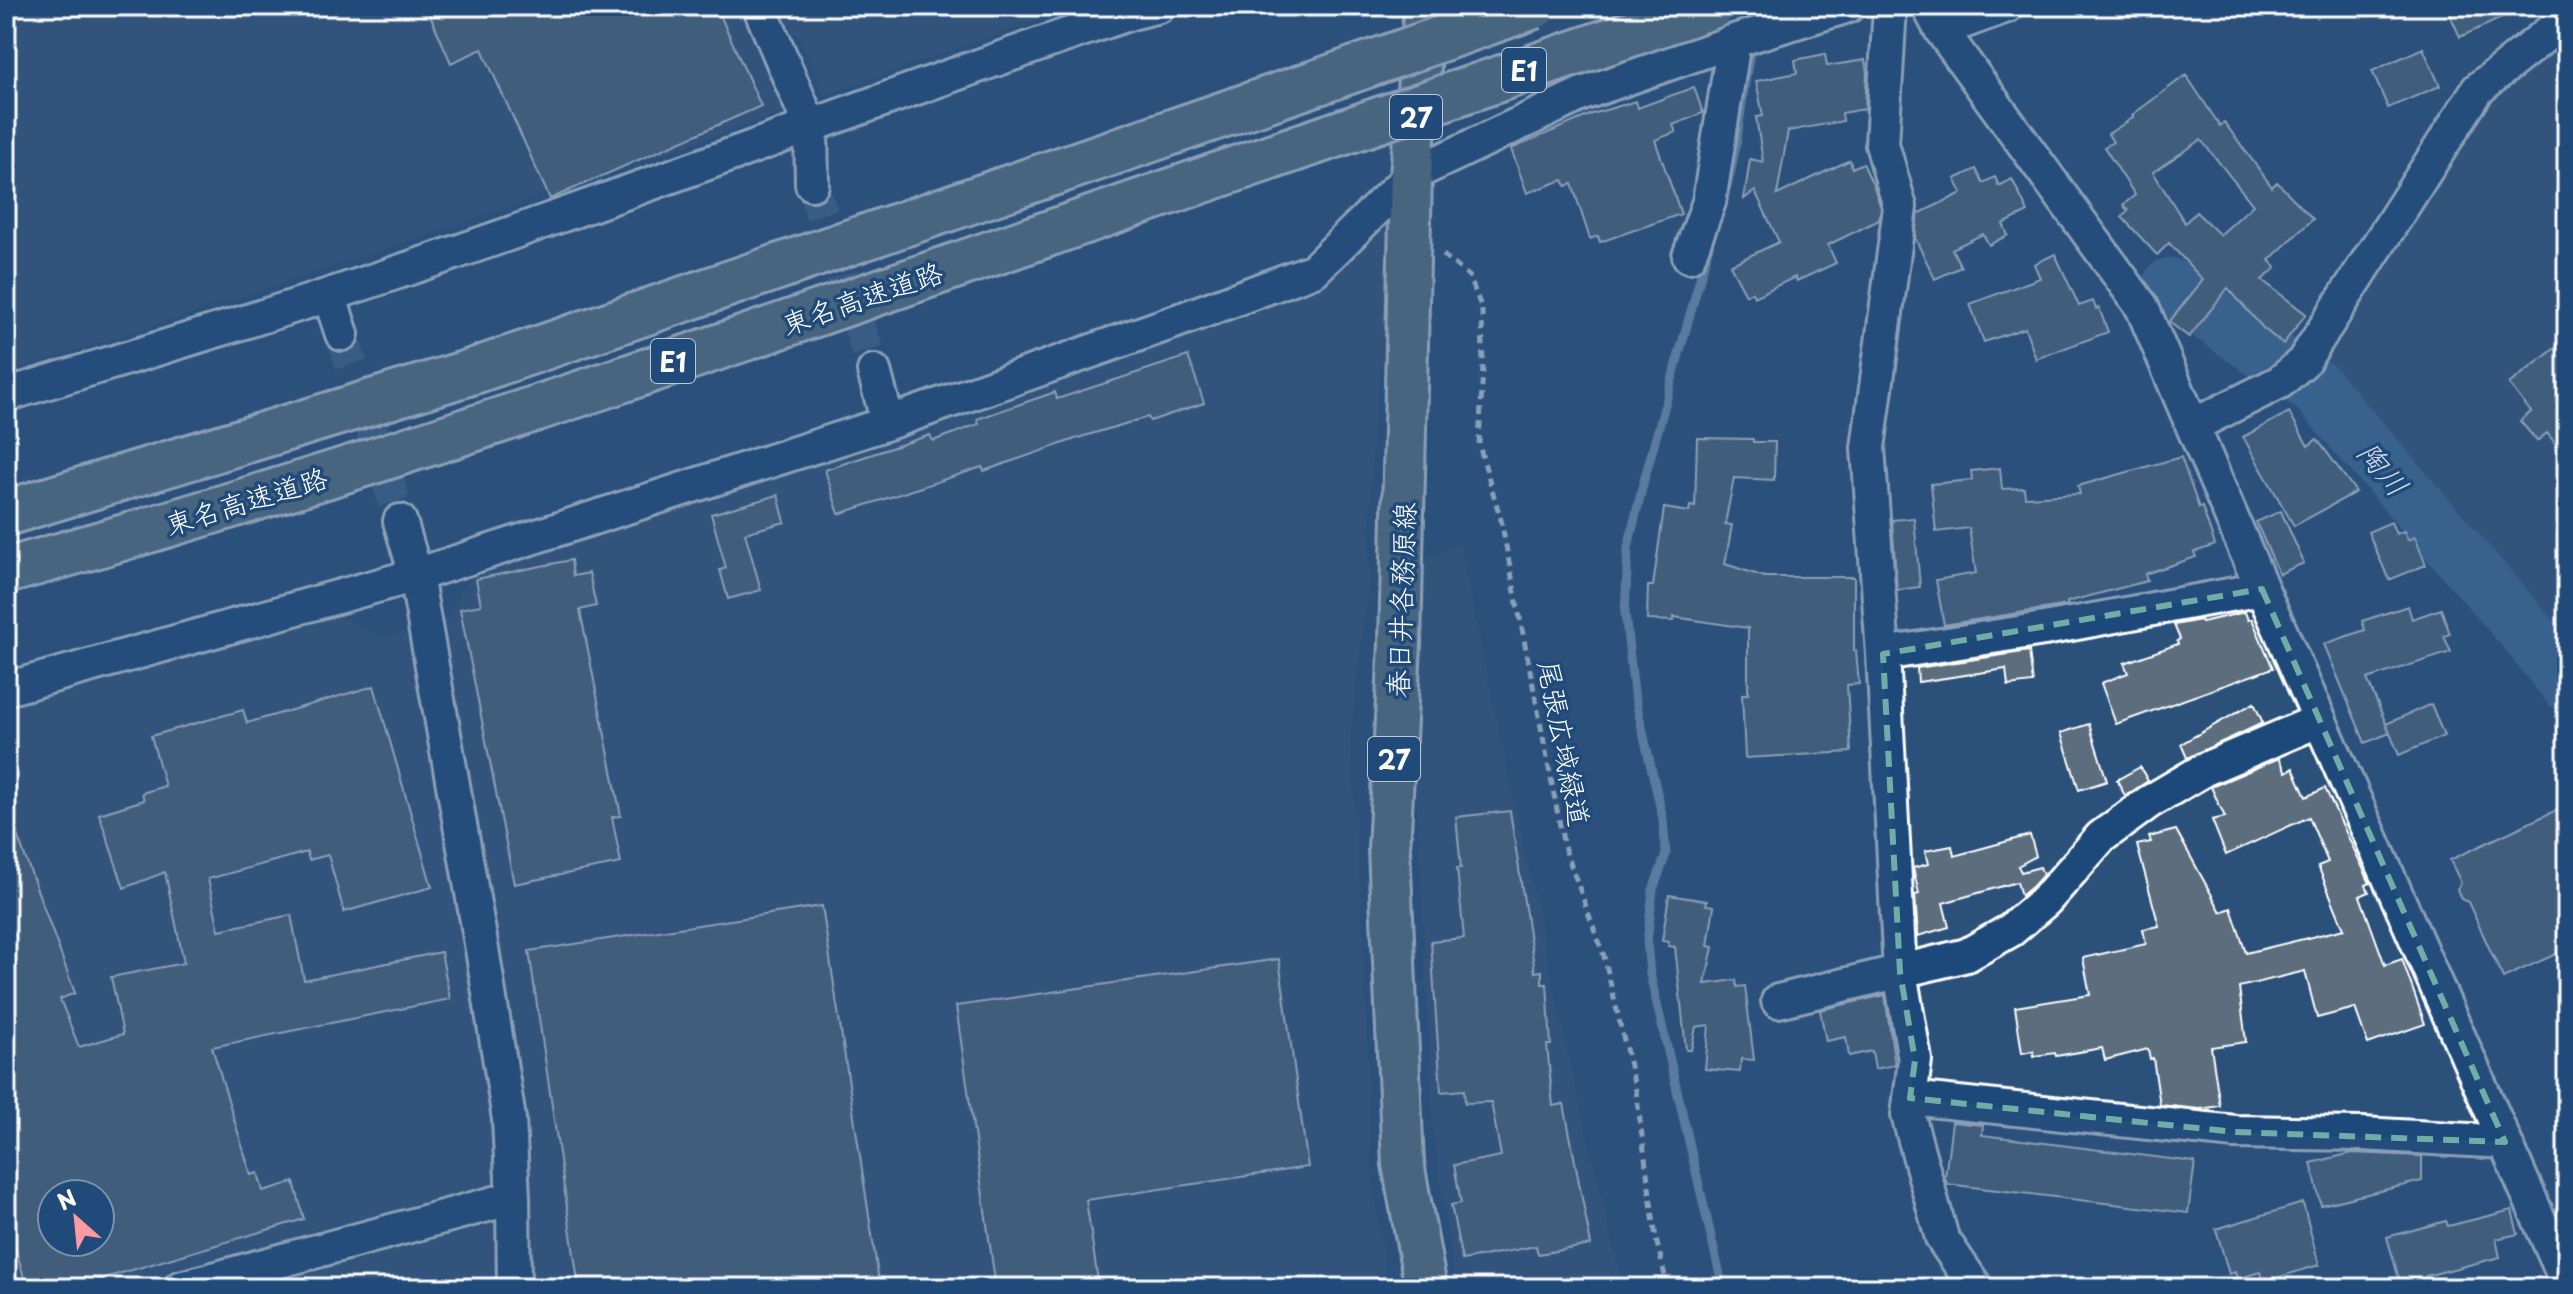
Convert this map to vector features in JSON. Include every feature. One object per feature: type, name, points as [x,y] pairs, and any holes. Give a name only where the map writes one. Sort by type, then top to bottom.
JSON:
[{"type":"highway","name":"東名高速道路","points":[[6,513],[471,372],[1534,6]]},
{"type":"highway","name":"東名高速道路","points":[[6,571],[122,539],[485,425],[1335,135],[1723,24]]},
{"type":"main road","name":"春日井各務原線","points":[[1425,6],[1411,175],[1400,644],[1389,849],[1403,1164],[1426,1288]]},
{"type":"street","points":[[759,6],[811,128],[812,184]]},
{"type":"street","points":[[6,395],[329,295],[811,128],[950,74],[1159,6]]},
{"type":"street","points":[[6,689],[416,575],[888,423],[1314,270],[1411,175],[1723,24],[1848,6]]},
{"type":"street","points":[[1890,6],[1882,144],[1900,207],[1868,448],[1883,654],[1900,972],[1915,1060],[1908,1115],[1942,1238],[1976,1288]]},
{"type":"street","points":[[2007,6],[1934,18],[2142,307],[2262,589],[2567,1283]]},
{"type":"street","points":[[2194,425],[2291,372],[2478,89],[2567,18]]},
{"type":"street","points":[[1689,256],[1709,202],[1723,24]]},
{"type":"street","points":[[329,295],[342,334]]},
{"type":"street","points":[[874,371],[888,423]]},
{"type":"street","points":[[400,521],[416,575],[509,1119],[514,1288]]},
{"type":"street","points":[[1883,654],[2044,629],[2262,589]]},
{"type":"street","points":[[1778,1001],[1967,955],[2011,930],[2046,900],[2101,837],[2149,802],[2205,769],[2320,720]]},
{"type":"street","points":[[1910,1098],[2235,1132],[2362,1134],[2505,1142]]},
{"type":"street","points":[[180,1288],[513,1198]]},
{"type":"path","name":"尾張広域緑道","points":[[1410,229],[1469,276],[1482,309],[1479,445],[1501,520],[1564,846],[1604,956],[1636,1091],[1656,1239],[1668,1288]]},
{"type":"highlighted area","points":[[2262,589],[2505,1142],[2235,1132],[1910,1098],[1915,1060],[1900,972],[1883,654]]},
{"type":"shaded area","points":[[6,6],[738,6],[785,112],[293,280],[6,373]]},
{"type":"shaded area","points":[[780,6],[1078,6],[825,95],[798,34],[793,34]]},
{"type":"shaded area","points":[[2567,34],[2567,674],[2438,510],[2309,376],[2495,92]]},
{"type":"shaded area","points":[[1382,207],[1395,277],[1373,424],[1368,588],[1350,738],[1363,932],[1371,1166],[1387,1288],[6,1288],[6,697],[333,612],[382,639],[448,618],[474,570],[889,443],[1249,309]]},
{"type":"shaded area","points":[[1459,543],[1568,1055],[1623,1288],[1456,1288],[1434,1140],[1416,781],[1425,560]]},
{"type":"building","points":[[426,6],[716,6],[761,106],[550,199],[482,49],[451,63]]},
{"type":"building","points":[[2446,6],[2528,6],[2460,37]]},
{"type":"building","points":[[2423,48],[2440,86],[2388,108],[2372,71]]},
{"type":"building","points":[[1825,54],[1827,66],[1865,60],[1865,109],[1842,113],[1843,121],[1788,131],[1777,195],[1850,160],[1852,168],[1863,163],[1881,208],[1879,220],[1828,245],[1836,263],[1797,281],[1795,277],[1754,297],[1752,292],[1746,295],[1730,265],[1779,242],[1755,191],[1744,199],[1750,159],[1763,162],[1756,117],[1763,116],[1756,81],[1797,73],[1795,60]]},
{"type":"building","points":[[2186,75],[2220,126],[2224,122],[2272,187],[2277,182],[2313,219],[2269,260],[2276,268],[2262,280],[2306,314],[2283,344],[2263,328],[2228,288],[2189,337],[2169,322],[2203,280],[2169,243],[2157,255],[2122,217],[2128,211],[2123,205],[2135,195],[2104,147],[2113,142],[2108,134],[2134,117],[2132,115]],"holes":[[[2201,140],[2253,205],[2220,235],[2196,212],[2185,223],[2153,172]]]},
{"type":"building","points":[[1694,87],[1703,113],[1673,125],[1676,132],[1655,140],[1681,214],[1600,242],[1598,236],[1590,239],[1572,184],[1566,186],[1563,180],[1527,193],[1511,149],[1592,114],[1636,101],[1638,108]]},
{"type":"building","points":[[1976,169],[1983,183],[1995,177],[1999,186],[2012,179],[2028,212],[2003,224],[2008,235],[1989,245],[1983,234],[1952,249],[1961,267],[1935,279],[1915,238],[1918,214],[1962,193],[1955,179]]},
{"type":"building","points":[[2055,254],[2079,306],[2093,301],[2108,332],[2036,359],[2025,328],[1984,342],[1970,304],[2040,278],[2034,264]]},
{"type":"building","points":[[2567,339],[2567,458],[2547,433],[2537,441],[2520,421],[2531,412],[2509,384]]},
{"type":"building","points":[[1188,356],[1204,403],[1150,421],[1148,417],[1081,437],[984,471],[982,467],[839,514],[825,470],[930,435],[933,441],[979,424],[977,419],[1055,392],[1057,399]]},
{"type":"building","points":[[2289,412],[2308,446],[2317,439],[2356,492],[2294,526],[2243,437]]},
{"type":"building","points":[[1697,438],[1775,442],[1774,480],[1734,478],[1725,524],[1732,525],[1725,564],[1765,577],[1854,577],[1854,651],[1859,684],[1847,685],[1851,752],[1745,758],[1742,694],[1748,694],[1748,628],[1674,617],[1674,621],[1647,620],[1648,586],[1653,586],[1664,508],[1689,512],[1690,506],[1695,507]]},
{"type":"building","points":[[2181,457],[2215,545],[2194,552],[2196,557],[2145,574],[2147,581],[2067,602],[2068,605],[1944,625],[1936,580],[1976,573],[1969,528],[1936,532],[1931,484],[1972,480],[1971,471],[2000,468],[2002,489],[2024,488],[2025,497],[2080,494],[2078,486]]},
{"type":"building","points":[[778,495],[785,522],[745,533],[761,590],[728,599],[720,570],[726,568],[711,514]]},
{"type":"building","points":[[2281,511],[2304,563],[2279,574],[2256,522]]},
{"type":"building","points":[[1914,518],[1920,587],[1897,590],[1892,520]]},
{"type":"building","points":[[2391,522],[2396,534],[2404,531],[2408,540],[2415,537],[2426,565],[2389,580],[2368,532]]},
{"type":"building","points":[[571,560],[573,576],[589,573],[596,606],[580,610],[621,816],[612,817],[621,863],[514,884],[460,609],[481,605],[476,579]]},
{"type":"building","points":[[2408,606],[2412,619],[2441,609],[2450,634],[2444,636],[2451,652],[2367,679],[2390,733],[2365,743],[2324,644],[2365,630],[2362,621]]},
{"type":"building","points":[[2245,612],[2248,620],[2252,619],[2273,668],[2116,724],[2101,683],[2128,673],[2124,663],[2178,644],[2180,639],[2174,625]]},
{"type":"building","points":[[2029,651],[2033,683],[2008,686],[2006,669],[1918,682],[1917,668]]},
{"type":"building","points":[[374,686],[432,887],[344,912],[328,855],[309,860],[307,852],[208,879],[219,930],[291,915],[304,980],[441,952],[450,999],[212,1047],[251,1175],[258,1173],[263,1191],[294,1182],[304,1219],[71,1288],[27,1288],[6,1215],[6,813],[9,813],[75,993],[60,999],[79,1047],[123,1034],[111,977],[184,963],[165,872],[124,888],[99,814],[144,800],[142,793],[165,786],[151,736],[243,710],[247,723]]},
{"type":"building","points":[[2254,703],[2263,723],[2187,758],[2181,744]]},
{"type":"building","points":[[2431,704],[2444,736],[2399,755],[2386,724]]},
{"type":"building","points":[[2089,724],[2107,781],[2079,790],[2061,733]]},
{"type":"building","points":[[2279,758],[2286,772],[2293,768],[2306,797],[2325,788],[2370,883],[2366,885],[2369,892],[2360,896],[2385,965],[2402,959],[2425,1024],[2368,1044],[2355,1008],[2317,1018],[2305,971],[2239,987],[2246,1042],[2211,1047],[2220,1106],[2200,1109],[2160,1105],[2153,1058],[2150,1059],[2148,1049],[2105,1060],[2102,1048],[2056,1056],[2055,1053],[2034,1056],[2033,1051],[2022,1053],[2015,1007],[2090,995],[2083,958],[2146,944],[2143,929],[2159,926],[2137,845],[2151,842],[2149,837],[2176,830],[2221,912],[2231,908],[2246,953],[2344,929],[2318,866],[2328,862],[2309,817],[2226,855],[2212,820],[2225,817],[2211,787]]},
{"type":"building","points":[[2140,767],[2148,781],[2125,796],[2117,780]]},
{"type":"building","points":[[2567,805],[2567,949],[2503,978],[2468,902],[2461,899],[2457,889],[2461,883],[2450,860]]},
{"type":"building","points":[[1510,811],[1535,972],[1542,971],[1542,984],[1547,984],[1551,1045],[1547,1045],[1553,1106],[1564,1104],[1591,1245],[1538,1254],[1536,1246],[1462,1260],[1451,1205],[1461,1203],[1454,1165],[1501,1156],[1491,1102],[1465,1103],[1464,1090],[1441,1092],[1431,941],[1464,938],[1456,817]]},
{"type":"building","points":[[2030,835],[2036,856],[2018,866],[2021,872],[2040,867],[2043,875],[2033,886],[2021,896],[2017,882],[1943,903],[1949,927],[1918,936],[1915,895],[1919,894],[1913,868],[1928,864],[1925,851],[1952,846],[1954,856]]},
{"type":"building","points":[[1669,895],[1707,901],[1706,905],[1714,906],[1708,946],[1713,947],[1705,984],[1736,980],[1737,987],[1745,986],[1754,1060],[1741,1059],[1740,1072],[1705,1069],[1709,1025],[1696,1027],[1691,1050],[1686,1050],[1675,947],[1662,941]]},
{"type":"building","points":[[822,906],[880,1288],[579,1288],[529,951]]},
{"type":"building","points":[[1279,959],[1308,1167],[1086,1200],[1099,1288],[996,1288],[956,1006]]},
{"type":"building","points":[[1885,995],[1895,1065],[1875,1069],[1872,1051],[1849,1056],[1846,1037],[1826,1041],[1820,1010]]},
{"type":"building","points":[[1952,1122],[1983,1125],[1982,1135],[2195,1162],[2188,1213],[1947,1184],[1945,1178]]},
{"type":"building","points":[[2352,1153],[2422,1156],[2422,1181],[2321,1205],[2311,1163]]},
{"type":"building","points":[[2303,1203],[2319,1265],[2263,1282],[2260,1272],[2237,1279],[2235,1272],[2229,1274],[2216,1229]]},
{"type":"building","points":[[2512,1210],[2518,1234],[2496,1239],[2500,1257],[2426,1276],[2426,1279],[2401,1286],[2387,1237],[2446,1221],[2448,1226]]},
{"type":"waterway","points":[[1726,189],[1752,43]]},
{"type":"waterway","points":[[1709,246],[1628,548],[1625,613],[1634,693],[1663,819],[1666,854],[1653,890],[1647,942],[1650,974],[1723,1288]]},
{"type":"waterway","name":"陶川","points":[[2170,286],[2316,388],[2567,683]]},
{"type":"tunnel","points":[[812,184],[874,371]]},
{"type":"tunnel","points":[[342,334],[400,521]]}]
